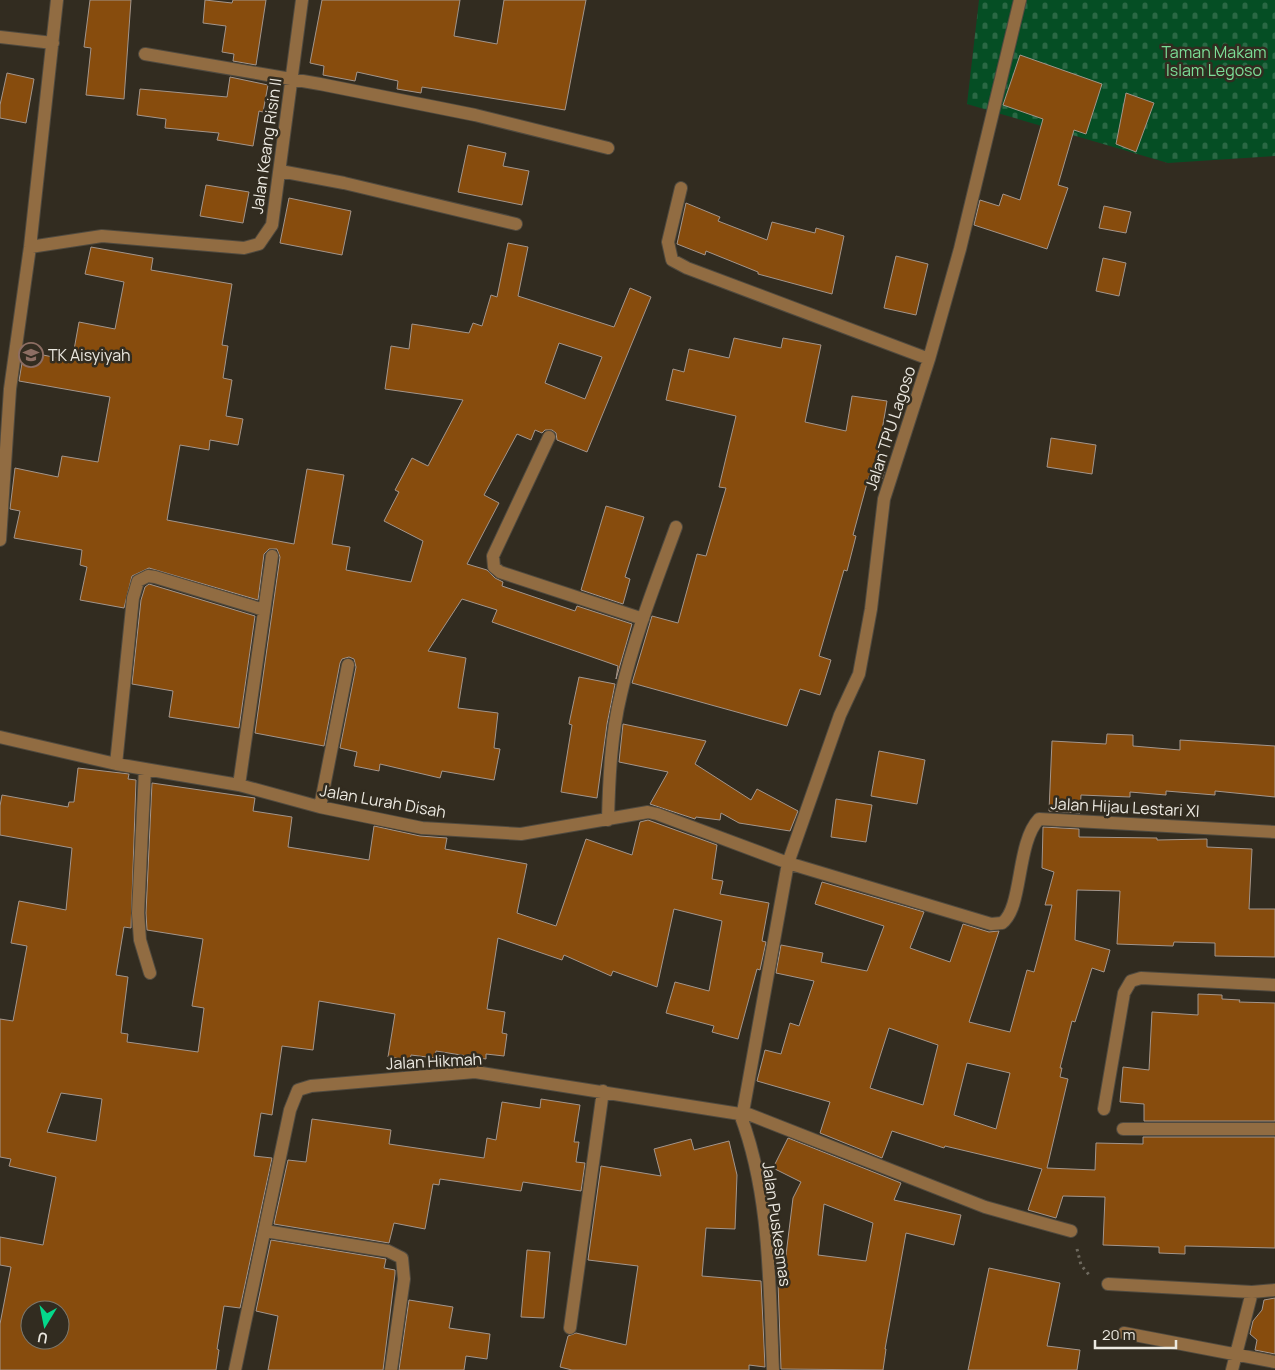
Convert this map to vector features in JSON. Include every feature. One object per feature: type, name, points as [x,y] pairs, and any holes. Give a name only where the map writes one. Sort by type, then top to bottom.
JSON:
[{"type":"street","points":[[0,540],[4,433],[30,247],[54,43],[57,0]]},
{"type":"street","name":"Jalan Keang Risin II","points":[[30,247],[102,236],[244,248],[259,244],[272,225],[302,0]]},
{"type":"street","name":"Jalan TPU Lagoso","points":[[741,1113],[788,863],[840,715],[860,674],[871,610],[884,499],[929,359],[960,249],[1020,0]]},
{"type":"street","points":[[0,37],[54,43]]},
{"type":"street","points":[[145,54],[475,115],[608,148]]},
{"type":"street","points":[[280,172],[344,183],[516,224]]},
{"type":"street","points":[[681,188],[668,242],[672,260],[687,268],[929,359]]},
{"type":"street","points":[[549,437],[493,556],[494,567],[500,572],[643,619]]},
{"type":"street","points":[[608,820],[609,772],[620,695],[643,619],[676,527]]},
{"type":"street","points":[[239,785],[272,556]]},
{"type":"street","points":[[116,764],[133,598],[138,581],[148,576],[154,577],[264,610]]},
{"type":"street","points":[[320,807],[348,665]]},
{"type":"street","name":"Jalan Lurah Disah","points":[[0,737],[116,764],[239,785],[320,807],[422,828],[521,834],[648,812],[788,863]]},
{"type":"street","points":[[145,769],[138,913],[140,940],[150,973]]},
{"type":"street","name":"Jalan Hijau Lestari XI","points":[[788,863],[991,924],[998,924],[1006,920],[1011,913],[1026,844],[1039,819],[1275,832]]},
{"type":"street","points":[[1104,1110],[1124,993],[1130,981],[1141,978],[1275,984]]},
{"type":"street","name":"Jalan Hikmah","points":[[235,1370],[290,1110],[298,1090],[311,1086],[475,1072],[741,1113],[985,1208],[1071,1231]]},
{"type":"street","points":[[570,1328],[603,1091]]},
{"type":"street","name":"Jalan Puskesmas","points":[[741,1113],[759,1190],[770,1268],[773,1370]]},
{"type":"street","points":[[1123,1129],[1275,1129]]},
{"type":"street","points":[[265,1231],[388,1251],[402,1258],[404,1279],[391,1370]]},
{"type":"street","points":[[1108,1284],[1252,1292],[1275,1290]]},
{"type":"street","points":[[1232,1370],[1252,1292]]},
{"type":"street","points":[[1124,1333],[1275,1362]]},
{"type":"path","points":[[1071,1231],[1081,1265],[1091,1278],[1099,1283],[1108,1284]]},
{"type":"green space","name":"Taman Makam Islam Legoso","points":[[979,0],[1275,0],[1275,156],[1168,163],[967,104]]},
{"type":"building","points":[[90,0],[131,0],[124,99],[86,95],[91,48],[84,47]]},
{"type":"building","points":[[205,0],[232,3],[233,0],[266,0],[256,65],[233,61],[234,54],[222,52],[226,26],[203,23]]},
{"type":"building","points":[[322,0],[460,0],[454,36],[497,44],[504,0],[586,0],[565,110],[422,87],[421,93],[397,89],[398,81],[357,72],[355,81],[323,75],[324,66],[310,63]]},
{"type":"building","points":[[1020,55],[1102,84],[1086,134],[1074,130],[1058,185],[1068,188],[1047,249],[974,225],[980,200],[999,206],[1003,194],[1020,200],[1043,119],[1003,105]]},
{"type":"building","points":[[7,73],[34,79],[26,123],[0,118],[0,105]]},
{"type":"building","points":[[230,77],[268,85],[263,112],[259,111],[253,146],[217,140],[219,133],[165,128],[166,119],[137,115],[140,89],[227,97]]},
{"type":"building","points":[[1126,93],[1154,103],[1136,152],[1116,144]]},
{"type":"building","points":[[468,145],[506,153],[503,166],[529,171],[522,205],[458,192]]},
{"type":"building","points":[[206,185],[249,192],[243,223],[200,216]]},
{"type":"building","points":[[289,198],[351,211],[342,255],[280,243]]},
{"type":"building","points":[[686,203],[720,217],[718,221],[767,240],[772,222],[815,233],[816,228],[844,236],[832,294],[758,274],[758,272],[706,251],[705,255],[677,244]]},
{"type":"building","points":[[1104,206],[1131,212],[1126,233],[1099,228]]},
{"type":"building","points":[[508,243],[528,247],[518,296],[614,327],[630,288],[651,297],[587,452],[557,440],[556,433],[552,430],[545,430],[542,433],[535,430],[531,440],[517,434],[484,495],[499,503],[467,564],[487,570],[495,578],[503,582],[502,586],[575,611],[577,606],[632,624],[616,679],[618,666],[492,622],[497,610],[462,599],[428,651],[466,658],[458,708],[498,713],[494,748],[500,749],[494,780],[442,771],[440,778],[380,764],[379,771],[354,766],[357,752],[340,748],[356,667],[354,659],[349,657],[342,659],[340,663],[324,746],[255,733],[280,557],[277,549],[269,549],[264,554],[258,600],[149,568],[132,576],[124,608],[80,600],[87,567],[80,565],[82,550],[14,538],[20,511],[10,509],[15,468],[58,477],[62,456],[98,462],[110,397],[19,381],[24,351],[72,361],[79,322],[115,329],[124,282],[85,274],[91,247],[153,258],[151,270],[232,284],[222,345],[228,346],[223,378],[232,380],[226,416],[243,419],[238,445],[210,440],[209,450],[180,445],[167,520],[294,544],[307,469],[344,475],[332,544],[350,547],[346,570],[411,582],[423,541],[384,521],[399,492],[395,490],[412,458],[428,466],[463,400],[385,389],[391,346],[409,349],[412,324],[469,333],[473,323],[482,326],[491,295],[497,297]],"holes":[[[559,343],[602,357],[585,399],[545,383]]]},
{"type":"building","points":[[896,256],[928,264],[916,315],[884,308]]},
{"type":"building","points":[[1103,258],[1126,263],[1119,296],[1096,291]]},
{"type":"building","points":[[734,338],[781,348],[783,338],[821,345],[805,422],[846,431],[852,396],[887,401],[878,454],[887,455],[884,472],[882,479],[869,476],[853,535],[856,536],[847,571],[844,570],[819,656],[831,660],[820,695],[800,689],[787,726],[632,683],[652,616],[678,623],[697,554],[706,556],[726,488],[719,487],[736,416],[666,400],[673,369],[684,372],[689,349],[729,358]]},
{"type":"building","points":[[1051,438],[1096,445],[1092,474],[1047,467]]},
{"type":"building","points":[[606,506],[644,517],[625,577],[630,579],[623,604],[581,590]]},
{"type":"building","points":[[149,584],[255,616],[239,728],[169,717],[173,691],[132,684],[141,600],[145,587]]},
{"type":"building","points":[[579,677],[615,684],[607,724],[597,798],[561,792],[572,725],[569,724]]},
{"type":"building","points":[[623,724],[706,741],[695,764],[751,800],[757,789],[798,811],[790,831],[739,823],[721,813],[720,820],[696,817],[695,819],[650,804],[668,772],[619,762]]},
{"type":"building","points":[[1107,734],[1133,735],[1133,746],[1180,750],[1180,740],[1275,746],[1275,797],[1215,791],[1215,795],[1166,791],[1166,795],[1130,792],[1130,797],[1081,795],[1080,813],[1049,811],[1052,741],[1106,744]]},
{"type":"building","points":[[879,751],[925,760],[917,804],[871,796]]},
{"type":"building","points":[[78,768],[129,774],[128,779],[136,780],[131,928],[124,927],[116,975],[128,977],[121,1033],[128,1034],[127,1042],[198,1052],[204,1008],[192,1006],[203,939],[147,930],[146,913],[152,783],[255,798],[253,811],[292,817],[288,847],[369,860],[374,826],[420,836],[447,838],[445,849],[527,864],[517,913],[556,926],[586,839],[632,855],[640,822],[648,820],[717,845],[712,879],[723,881],[720,894],[769,903],[762,941],[766,942],[760,970],[757,969],[738,1039],[712,1032],[714,1026],[666,1013],[675,982],[709,991],[722,921],[674,909],[657,987],[613,971],[611,976],[564,955],[562,960],[498,938],[487,1009],[505,1012],[502,1033],[507,1034],[504,1056],[486,1054],[486,1059],[436,1051],[435,1058],[411,1055],[410,1060],[388,1057],[395,1014],[319,1001],[313,1050],[282,1046],[272,1115],[261,1113],[254,1156],[272,1158],[240,1308],[224,1306],[217,1349],[219,1350],[216,1370],[0,1370],[0,1324],[11,1267],[0,1265],[0,1237],[43,1245],[56,1177],[9,1166],[11,1159],[0,1157],[0,1019],[13,1021],[27,946],[11,943],[19,901],[66,910],[72,848],[0,835],[0,806],[2,795],[68,807],[69,802],[74,802]],"holes":[[[61,1093],[102,1099],[96,1141],[47,1132]]]},
{"type":"building","points":[[836,799],[872,805],[866,842],[831,837]]},
{"type":"building","points":[[1043,827],[1079,829],[1079,837],[1157,838],[1157,840],[1207,839],[1207,847],[1252,849],[1249,909],[1275,909],[1275,957],[1215,956],[1215,943],[1174,942],[1173,946],[1117,944],[1120,891],[1077,890],[1075,940],[1110,950],[1104,972],[1092,968],[1075,1022],[1072,1021],[1060,1068],[1062,1068],[1060,1077],[1068,1079],[1047,1168],[1095,1170],[1096,1143],[1143,1144],[1143,1137],[1275,1137],[1275,1248],[1185,1246],[1185,1254],[1159,1253],[1159,1247],[1103,1245],[1105,1197],[1063,1196],[1056,1218],[1028,1210],[1042,1169],[945,1146],[944,1148],[892,1131],[882,1158],[820,1133],[830,1102],[757,1081],[765,1050],[781,1054],[790,1023],[799,1026],[814,981],[776,973],[781,945],[823,953],[821,962],[867,971],[884,926],[815,904],[822,882],[924,912],[910,948],[950,962],[963,924],[989,932],[999,931],[969,1022],[1010,1032],[1027,970],[1034,972],[1052,905],[1045,905],[1054,872],[1042,868]],"holes":[[[889,1028],[938,1045],[923,1105],[870,1088]],[[967,1063],[1010,1073],[996,1129],[954,1115]]]},
{"type":"building","points":[[1198,994],[1222,995],[1222,999],[1240,1000],[1239,1002],[1275,1003],[1275,1121],[1144,1121],[1144,1104],[1120,1102],[1123,1067],[1149,1070],[1152,1012],[1198,1015]]},
{"type":"building","points":[[541,1099],[580,1105],[574,1142],[579,1142],[576,1162],[585,1163],[581,1191],[523,1182],[521,1191],[440,1179],[439,1185],[433,1184],[425,1229],[394,1223],[389,1243],[274,1224],[288,1160],[306,1162],[312,1119],[391,1130],[389,1144],[484,1158],[487,1138],[496,1140],[502,1102],[540,1108]]},
{"type":"building","points":[[788,1138],[901,1183],[894,1200],[961,1215],[954,1245],[906,1233],[885,1349],[883,1370],[781,1369],[778,1282],[786,1282],[786,1255],[793,1198],[801,1182],[773,1168]],"holes":[[[824,1204],[873,1223],[866,1261],[818,1255]]]},
{"type":"building","points":[[691,1139],[694,1150],[729,1141],[737,1175],[735,1229],[706,1228],[702,1276],[761,1281],[765,1367],[749,1365],[749,1370],[572,1370],[560,1367],[568,1336],[576,1333],[626,1345],[638,1266],[588,1260],[601,1166],[661,1176],[654,1149]]},
{"type":"building","points":[[271,1240],[386,1259],[384,1268],[395,1270],[395,1274],[383,1370],[268,1370],[278,1316],[256,1311]]},
{"type":"building","points":[[527,1250],[550,1252],[544,1318],[521,1317]]},
{"type":"building","points":[[989,1268],[1060,1283],[1047,1346],[1080,1350],[1077,1370],[968,1370]]},
{"type":"building","points":[[1275,1298],[1275,1354],[1255,1350],[1257,1340],[1250,1334],[1253,1321],[1262,1310],[1264,1300]]},
{"type":"building","points":[[409,1300],[453,1307],[449,1328],[490,1334],[487,1359],[466,1356],[464,1370],[399,1370]]},
{"type":"place","name":"TK Aisyiyah","points":[[31,355]]}]
